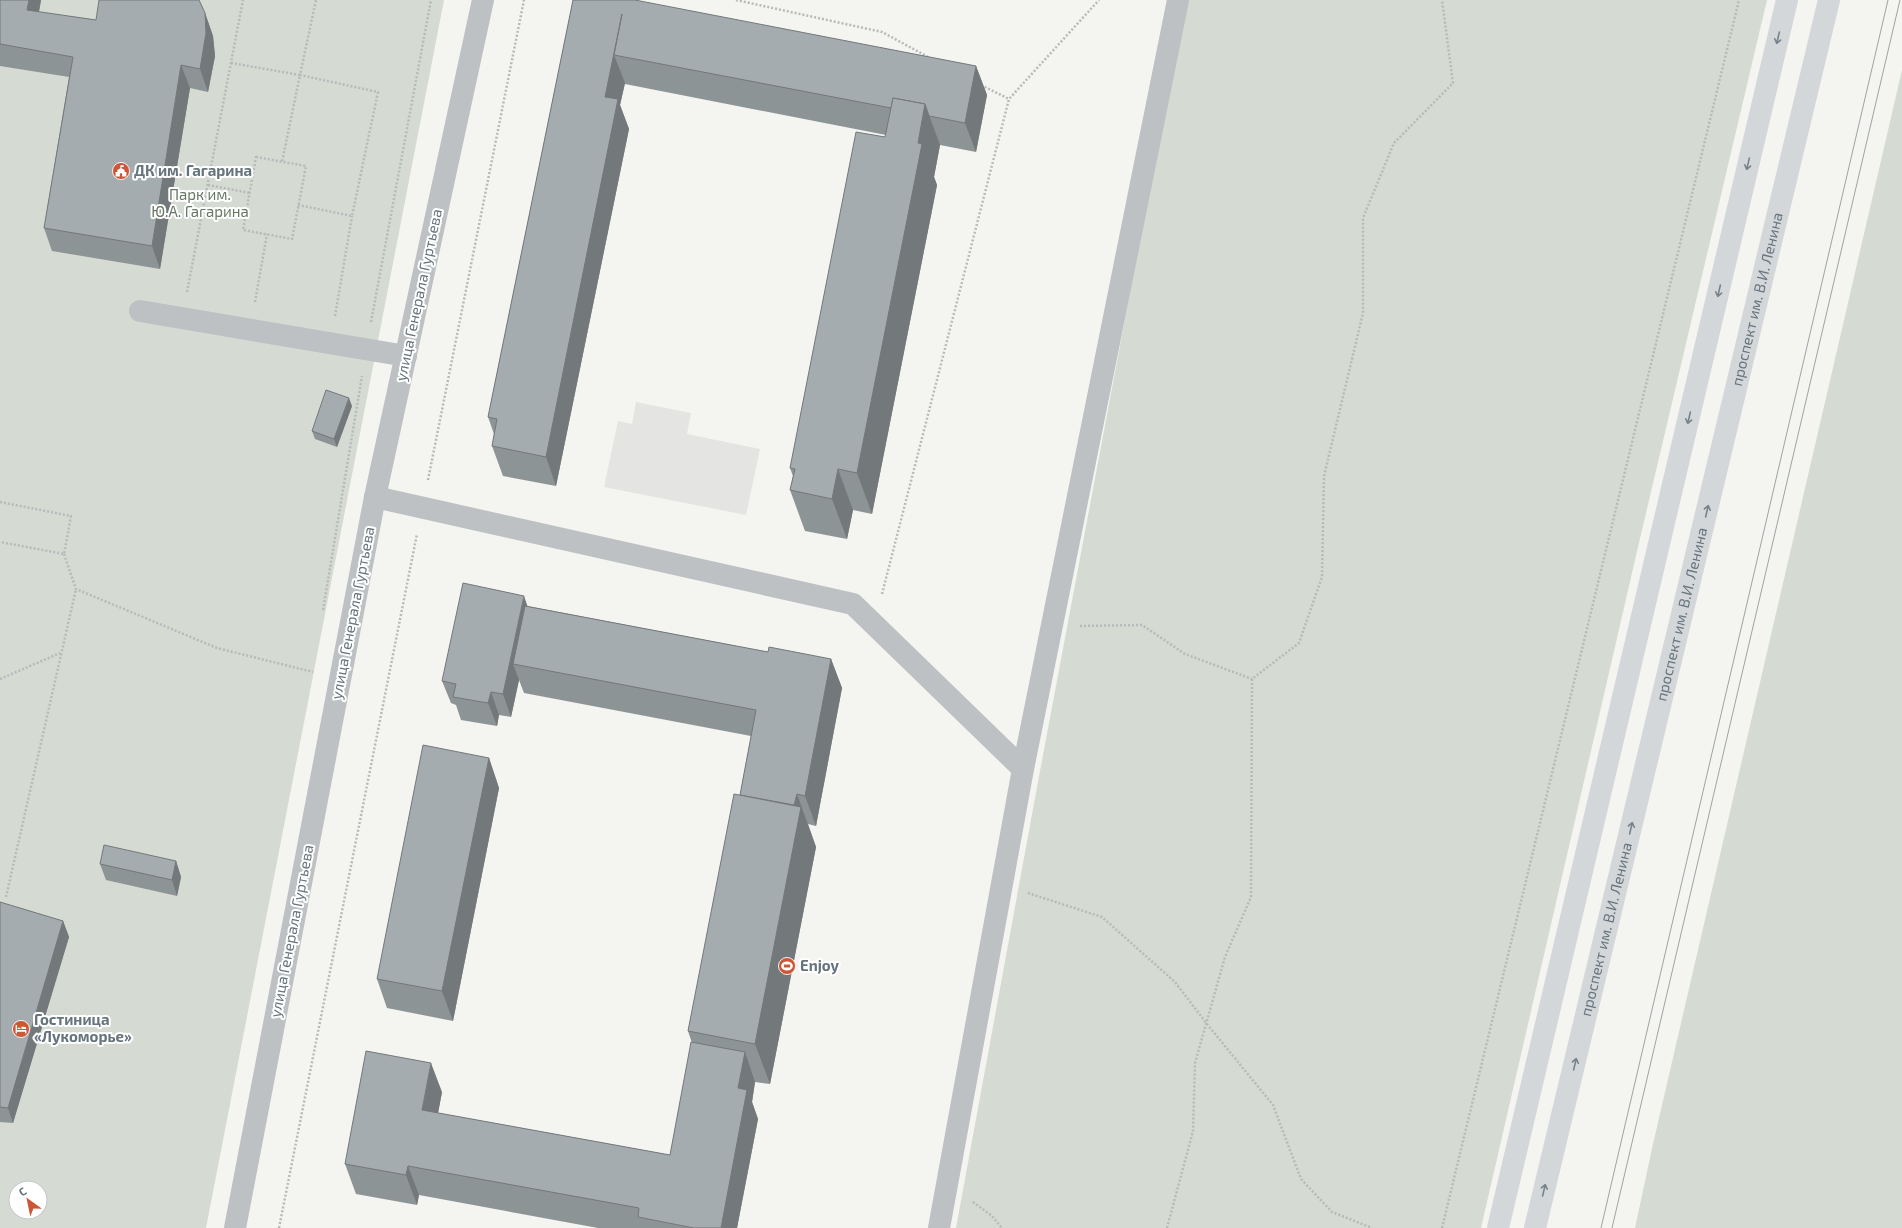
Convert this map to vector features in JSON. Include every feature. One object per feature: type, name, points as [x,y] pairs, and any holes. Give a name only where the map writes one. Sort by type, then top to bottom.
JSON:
[{"type":"main road","points":[[1498,1228],[1787,0]]},
{"type":"main road","name":"проспект им. В.И. Ленина","points":[[1535,1228],[1829,0]]},
{"type":"street","name":"улица Генерала Гуртьева","points":[[235,1228],[375,497],[483,0]]},
{"type":"street","points":[[939,1228],[1023,769],[1178,0]]},
{"type":"street","points":[[140,311],[406,356]]},
{"type":"street","points":[[375,497],[853,604],[1023,769]]},
{"type":"path","points":[[182,318],[243,0]]},
{"type":"path","points":[[282,162],[316,0]]},
{"type":"path","points":[[371,325],[432,0]]},
{"type":"path","points":[[279,1228],[524,0]]},
{"type":"path","points":[[736,0],[882,32],[931,58]]},
{"type":"path","points":[[874,625],[1008,100],[1099,0]]},
{"type":"path","points":[[1252,679],[1299,643],[1322,577],[1324,476],[1363,313],[1363,218],[1394,142],[1453,84],[1442,0]]},
{"type":"path","points":[[1442,1228],[1739,0]]},
{"type":"path","points":[[231,63],[300,75],[378,92],[352,216],[331,343]]},
{"type":"path","points":[[980,84],[1008,100]]},
{"type":"path","points":[[256,157],[282,162],[306,166],[292,239],[243,230],[256,157]]},
{"type":"path","points":[[208,184],[250,193]]},
{"type":"path","points":[[298,205],[352,216]]},
{"type":"path","points":[[254,304],[267,234]]},
{"type":"path","points":[[0,502],[71,516],[64,554],[76,589],[6,897]]},
{"type":"path","points":[[0,542],[64,554]]},
{"type":"path","points":[[76,589],[217,648],[340,679]]},
{"type":"path","points":[[1052,627],[1142,625],[1185,654],[1252,679]]},
{"type":"path","points":[[0,679],[61,653]]},
{"type":"path","points":[[1167,1228],[1193,1131],[1195,1063],[1225,957],[1251,897],[1252,679]]},
{"type":"path","points":[[1026,892],[1102,917],[1175,982],[1206,1024],[1273,1105],[1301,1179],[1332,1212],[1372,1228]]},
{"type":"path","points":[[947,1184],[992,1216],[1002,1228]]},
{"type":"shaded area","points":[[636,402],[691,413],[687,434],[760,449],[746,515],[604,487],[618,421],[632,424]]},
{"type":"green space","name":"Парк им. Ю.А. Гагарина","points":[[0,0],[444,0],[206,1228],[0,1228]]},
{"type":"green space","points":[[1185,0],[1767,0],[1638,547],[1481,1228],[956,1228],[1040,771]]},
{"type":"green space","points":[[1902,70],[1902,1228],[1635,1228],[1653,1144]]},
{"type":"building","name":"ДК им. Гагарина","points":[[0,0],[29,0],[27,10],[96,20],[99,0],[199,0],[205,13],[206,33],[200,69],[181,65],[152,246],[44,228],[73,57],[0,44]]},
{"type":"building","points":[[573,0],[635,0],[976,66],[965,123],[929,116],[925,104],[893,98],[891,108],[614,55],[622,14],[605,97],[618,99],[546,457],[492,446],[497,419],[488,417]]},
{"type":"building","points":[[893,98],[925,104],[918,143],[922,144],[857,473],[838,469],[832,499],[790,490],[795,469],[790,468],[856,132],[885,137]]},
{"type":"building","points":[[326,390],[349,398],[334,439],[312,431]]},
{"type":"building","points":[[463,583],[524,596],[503,694],[491,692],[488,703],[453,697],[456,684],[442,681]]},
{"type":"building","points":[[525,606],[768,652],[769,647],[831,659],[805,796],[797,794],[794,805],[740,795],[756,710],[513,664]]},
{"type":"building","points":[[423,745],[489,758],[442,991],[377,979]]},
{"type":"building","points":[[734,794],[801,807],[755,1044],[688,1031]]},
{"type":"building","points":[[104,845],[176,861],[172,880],[100,864]]},
{"type":"building","name":"Гостиница «Лукоморье»","points":[[0,902],[63,921],[8,1108],[0,1107]]},
{"type":"building","points":[[691,1042],[745,1052],[738,1088],[747,1090],[721,1228],[694,1228],[638,1217],[639,1208],[408,1166],[406,1175],[345,1164],[366,1051],[431,1063],[422,1110],[670,1155]]},
{"type":"tram line","points":[[1601,1228],[1888,0]]},
{"type":"tram line","points":[[1612,1228],[1900,0]]},
{"type":"place","name":"ДК им. Гагарина","points":[[121,171]]},
{"type":"place","name":"Enjoy","points":[[787,966]]},
{"type":"place","name":"Гостиница «Лукоморье»","points":[[21,1029]]}]
